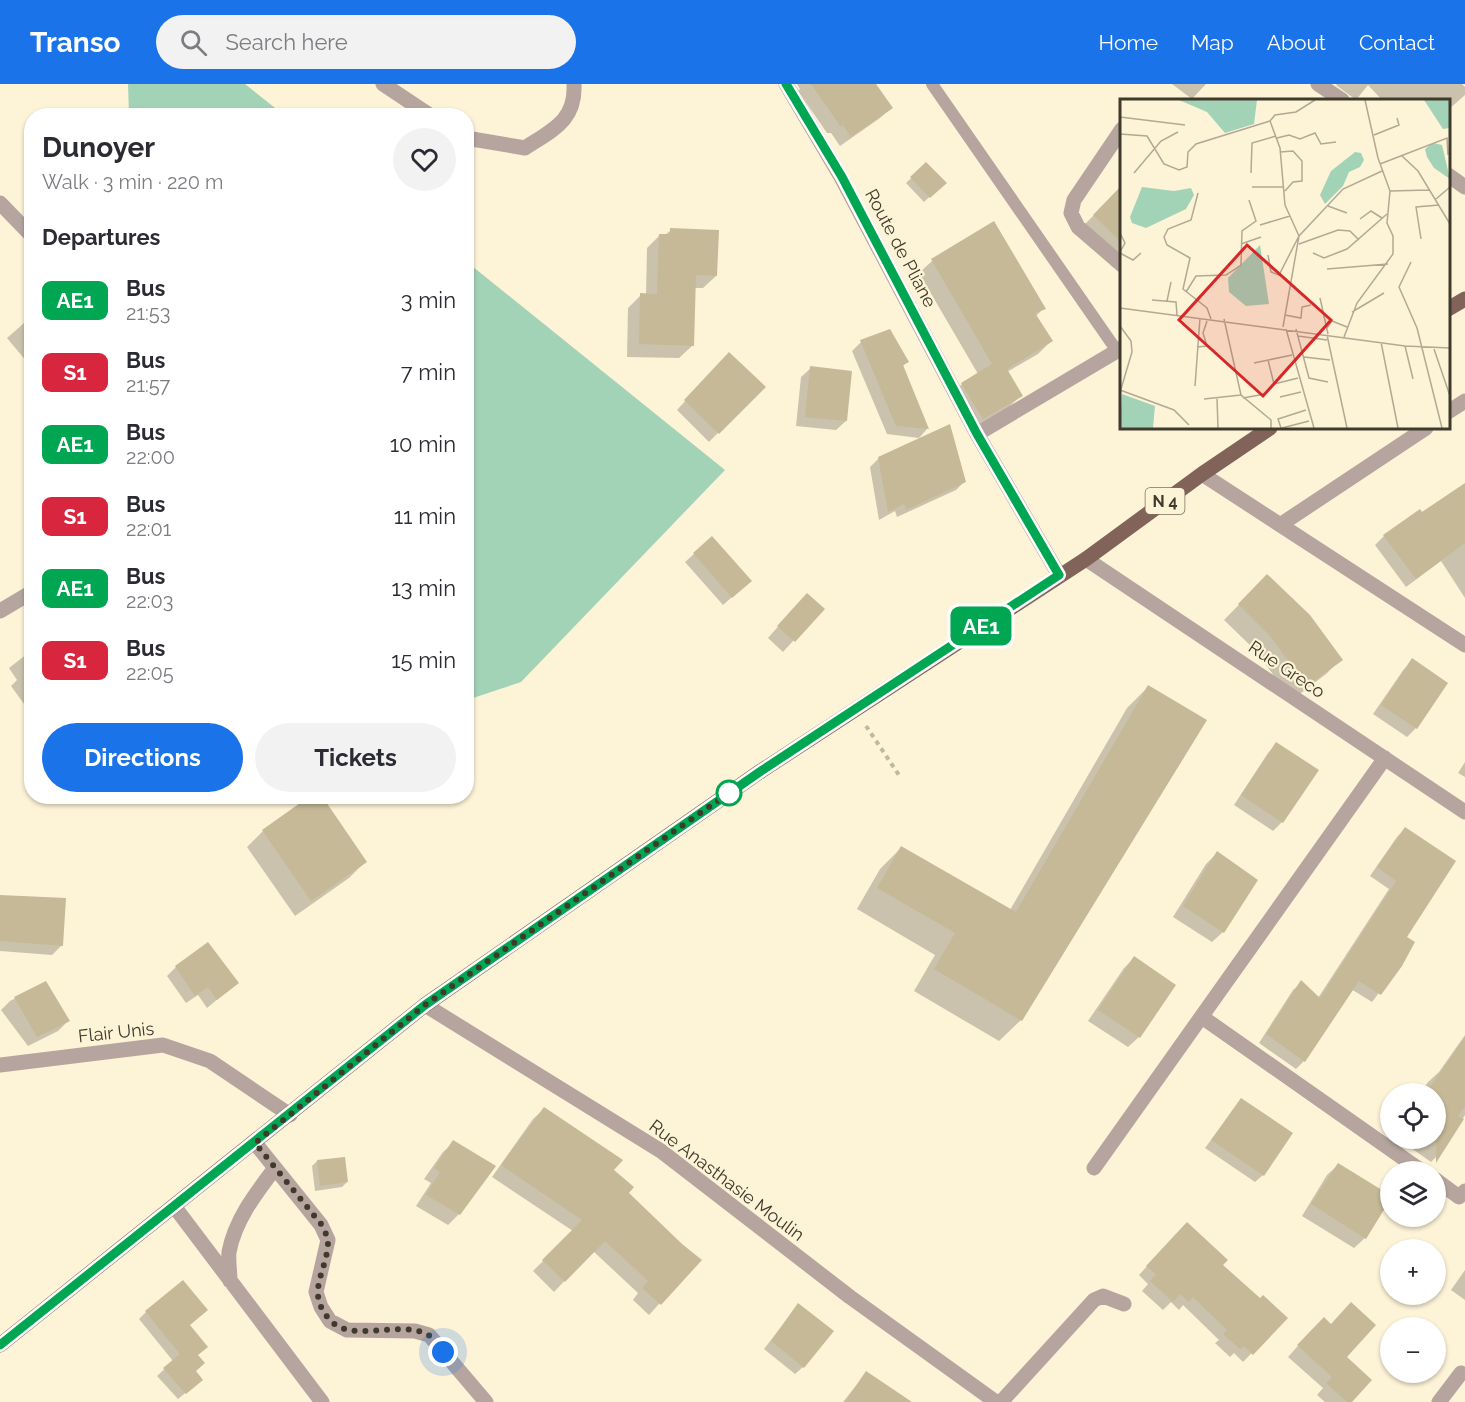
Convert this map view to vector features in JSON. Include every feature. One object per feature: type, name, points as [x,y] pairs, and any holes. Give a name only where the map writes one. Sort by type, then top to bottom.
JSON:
[{"type":"main road","points":[[1450,308],[1465,299]]},
{"type":"main road","name":"N 4","points":[[0,1345],[425,1005],[761,771],[1086,558],[1269,429]]},
{"type":"street","points":[[383,84],[419,108]]},
{"type":"street","points":[[474,139],[525,148],[563,123],[573,105],[574,84]]},
{"type":"street","name":"Route de Pliane","points":[[786,84],[842,177],[977,434],[1059,575]]},
{"type":"street","points":[[1318,84],[1340,99]]},
{"type":"street","points":[[1120,132],[1074,200],[1071,213],[1078,227],[1120,263]]},
{"type":"street","points":[[1450,176],[1465,187]]},
{"type":"street","points":[[0,203],[24,228]]},
{"type":"street","points":[[977,434],[1120,349]]},
{"type":"street","points":[[1450,411],[1465,402]]},
{"type":"street","points":[[1280,525],[1424,429]]},
{"type":"street","points":[[1202,474],[1465,645]]},
{"type":"street","name":"Rue Greco","points":[[1086,558],[1465,812]]},
{"type":"street","points":[[0,611],[24,597]]},
{"type":"street","points":[[1094,1168],[1384,758]]},
{"type":"street","name":"Rue Anasthasie Moulin","points":[[425,1005],[661,1151],[850,1297],[996,1402]]},
{"type":"street","points":[[1202,1017],[1407,1161]]},
{"type":"street","name":"Flair Unis","points":[[0,1065],[163,1045],[210,1061],[290,1114]]},
{"type":"street","points":[[255,1143],[321,1224],[328,1240],[316,1292],[321,1307],[330,1321],[346,1330],[415,1331],[429,1335],[486,1402]]},
{"type":"street","points":[[230,1281],[229,1252],[235,1234],[255,1194],[275,1168]]},
{"type":"street","points":[[1446,1187],[1459,1197],[1465,1191]]},
{"type":"street","points":[[174,1206],[322,1402]]},
{"type":"street","points":[[1001,1402],[1094,1300],[1103,1296],[1124,1304]]},
{"type":"street","points":[[1439,1402],[1461,1373]]},
{"type":"lane","points":[[932,84],[1120,349]]},
{"type":"path","points":[[855,710],[901,778]]},
{"type":"green space","points":[[128,84],[245,84],[275,108],[129,108]]},
{"type":"green space","points":[[474,268],[725,470],[521,682],[474,698]]},
{"type":"building","points":[[811,84],[876,84],[893,108],[851,137],[843,125],[841,127]]},
{"type":"building","points":[[926,162],[947,183],[930,198],[910,177]]},
{"type":"building","points":[[1120,187],[1120,241],[1093,215]]},
{"type":"building","points":[[994,221],[1046,309],[1035,313],[1053,341],[1007,369],[1023,396],[983,419],[961,383],[992,364],[931,259]]},
{"type":"building","points":[[670,228],[719,230],[717,276],[696,275],[694,346],[639,344],[640,293],[657,294],[659,234],[670,234]]},
{"type":"building","points":[[890,329],[909,362],[903,365],[929,429],[896,426],[860,340]]},
{"type":"building","points":[[729,352],[766,387],[719,434],[684,400]]},
{"type":"building","points":[[810,366],[852,371],[847,421],[805,417]]},
{"type":"building","points":[[950,424],[966,482],[906,510],[904,504],[888,512],[878,457]]},
{"type":"building","points":[[1465,483],[1465,543],[1416,579],[1383,535],[1420,509],[1422,512]]},
{"type":"building","points":[[712,536],[752,581],[732,598],[693,553]]},
{"type":"building","points":[[1267,574],[1310,615],[1343,660],[1307,686],[1270,636],[1238,604]]},
{"type":"building","points":[[807,593],[825,609],[795,642],[777,626]]},
{"type":"building","points":[[1412,658],[1448,683],[1417,729],[1381,705]]},
{"type":"building","points":[[1148,685],[1207,720],[1022,1021],[934,969],[955,933],[877,888],[901,846],[1016,912]]},
{"type":"building","points":[[1276,742],[1319,770],[1283,823],[1241,795]]},
{"type":"building","points":[[299,804],[327,804],[367,862],[311,901],[262,830]]},
{"type":"building","points":[[1405,827],[1456,861],[1407,937],[1415,942],[1402,966],[1381,995],[1359,981],[1305,1062],[1266,1034],[1301,980],[1320,998],[1396,881],[1377,867]]},
{"type":"building","points":[[1217,851],[1258,880],[1224,933],[1183,906]]},
{"type":"building","points":[[0,895],[66,898],[63,946],[0,941]]},
{"type":"building","points":[[208,942],[239,983],[217,1000],[208,987],[195,996],[175,966]]},
{"type":"building","points":[[1134,956],[1176,985],[1140,1038],[1098,1010]]},
{"type":"building","points":[[46,981],[70,1021],[37,1037],[14,997]]},
{"type":"building","points":[[1465,1037],[1465,1106],[1458,1116],[1464,1119],[1446,1147],[1446,1083],[1433,1083]]},
{"type":"building","points":[[1241,1098],[1293,1133],[1264,1176],[1211,1140]]},
{"type":"building","points":[[544,1107],[623,1160],[614,1170],[634,1187],[629,1193],[702,1260],[661,1305],[642,1288],[648,1281],[605,1241],[565,1282],[542,1260],[582,1220],[501,1165]]},
{"type":"building","points":[[453,1140],[496,1166],[460,1215],[426,1195],[440,1172],[434,1168]]},
{"type":"building","points":[[1436,1149],[1445,1149],[1437,1161]]},
{"type":"building","points":[[345,1157],[348,1182],[320,1186],[317,1160]]},
{"type":"building","points":[[1338,1163],[1380,1189],[1380,1216],[1366,1239],[1311,1204]]},
{"type":"building","points":[[1187,1222],[1228,1260],[1223,1265],[1260,1298],[1263,1295],[1288,1318],[1253,1355],[1244,1346],[1240,1349],[1223,1334],[1227,1330],[1193,1297],[1189,1302],[1180,1294],[1173,1302],[1150,1281],[1156,1274],[1146,1266]]},
{"type":"building","points":[[183,1280],[208,1310],[190,1325],[208,1347],[198,1355],[205,1363],[196,1371],[203,1380],[186,1394],[163,1368],[180,1354],[145,1311]]},
{"type":"building","points":[[1351,1302],[1376,1325],[1347,1357],[1372,1380],[1352,1402],[1347,1402],[1326,1383],[1332,1377],[1297,1345],[1324,1317],[1331,1324]]},
{"type":"building","points":[[798,1303],[834,1331],[804,1368],[771,1341]]},
{"type":"building","points":[[866,1371],[912,1402],[845,1402]]},
{"type":"bus line","name":"AE1","points":[[0,1345],[425,1005],[761,771],[1059,575],[977,434],[842,177],[786,84]]},
{"type":"route","points":[[443,1352],[429,1335],[415,1331],[346,1330],[330,1321],[321,1307],[316,1292],[328,1240],[321,1224],[255,1143],[425,1005],[729,793]]}]
